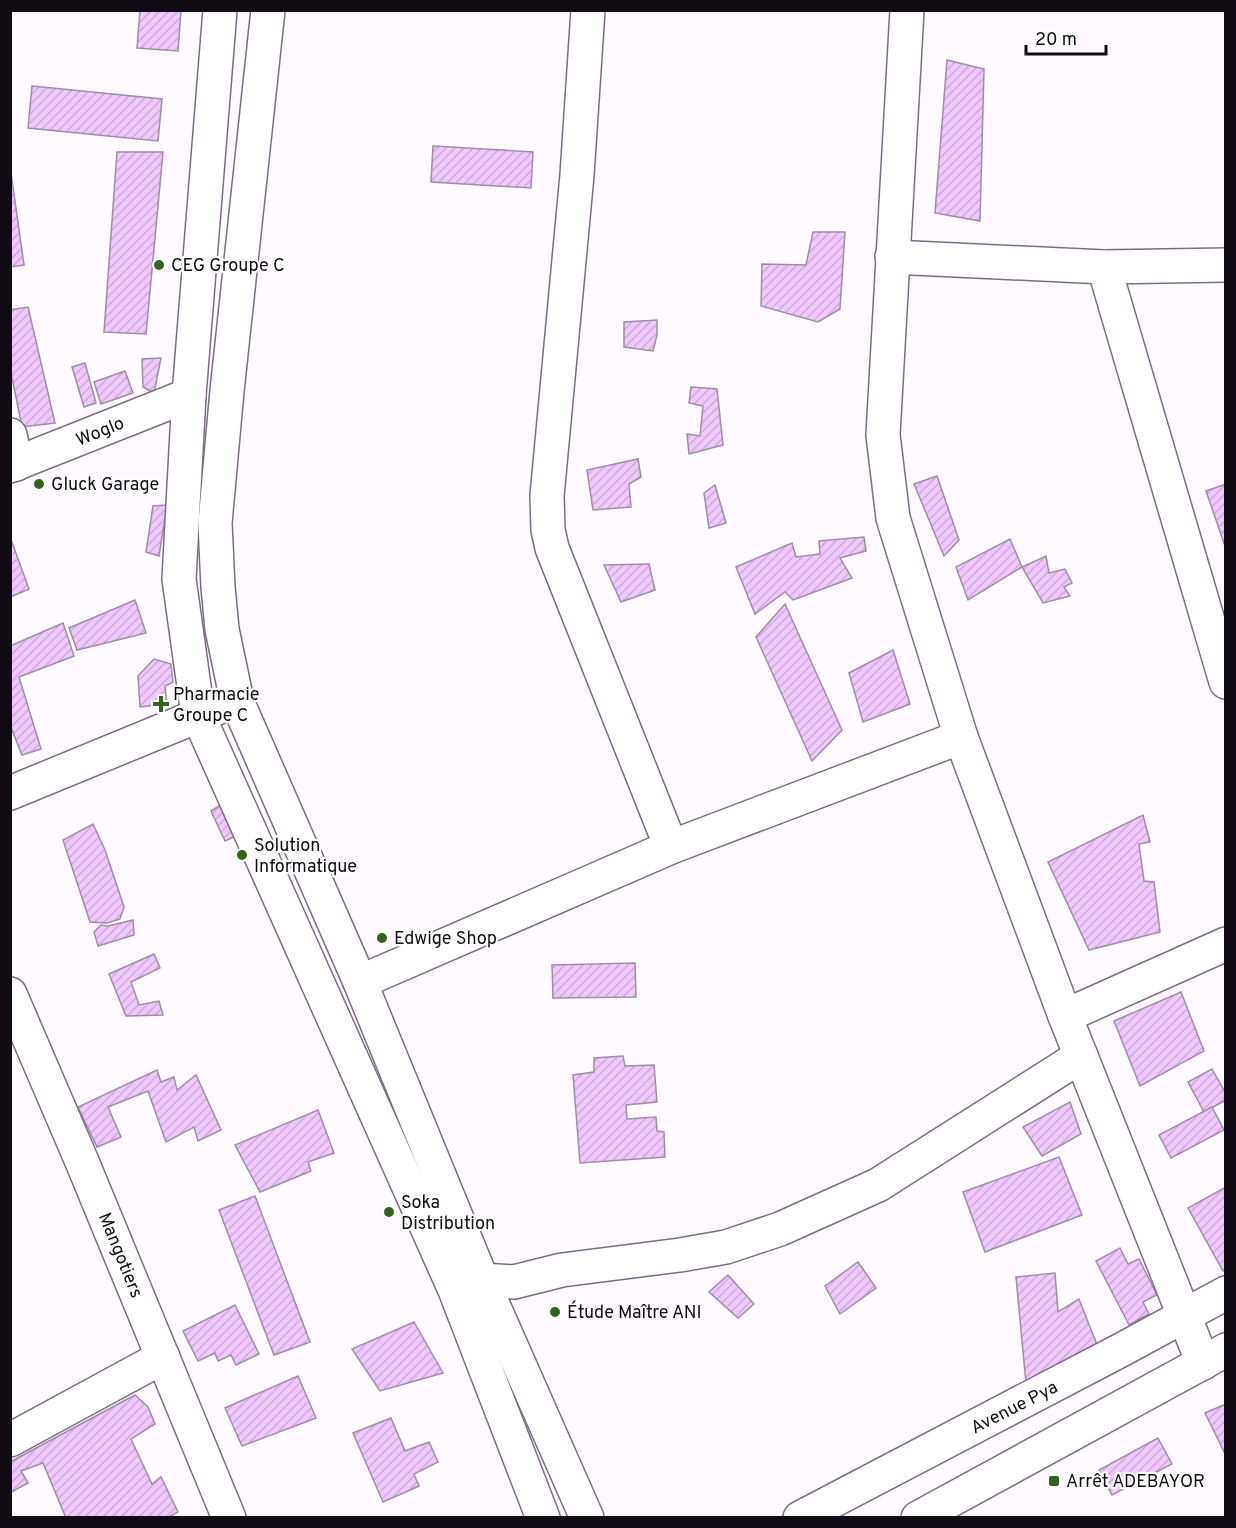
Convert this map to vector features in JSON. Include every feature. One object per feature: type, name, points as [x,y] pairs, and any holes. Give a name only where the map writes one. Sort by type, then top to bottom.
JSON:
[{"type":"street","points":[[220,10],[189,395],[179,579],[198,715],[482,1316],[587,1518]]},
{"type":"street","points":[[268,10],[215,523],[222,629],[237,701],[360,982],[469,1285]]},
{"type":"street","points":[[588,10],[577,176],[547,496],[548,531],[552,548],[671,847]]},
{"type":"street","points":[[907,10],[883,435],[893,518],[961,737],[1065,1016],[1182,1316],[1214,1356],[918,1518]]},
{"type":"street","points":[[892,257],[1104,267],[1226,265]]},
{"type":"street","points":[[1104,267],[1226,682]]},
{"type":"street","name":"Woglo","points":[[12,455],[189,395]]},
{"type":"street","points":[[10,793],[237,701]]},
{"type":"street","points":[[360,982],[671,847],[961,737]]},
{"type":"street","points":[[1065,1016],[1226,944]]},
{"type":"street","name":"Mangotiers","points":[[15,1014],[163,1357],[229,1518]]},
{"type":"street","points":[[469,1285],[514,1282],[562,1270],[680,1256],[726,1247],[780,1229],[878,1185],[1081,1056]]},
{"type":"street","points":[[482,1316],[514,1282]]},
{"type":"street","name":"Avenue Pya","points":[[800,1518],[1124,1350],[1226,1293]]},
{"type":"street","points":[[482,1316],[543,1518]]},
{"type":"street","points":[[10,1440],[163,1357]]},
{"type":"building","points":[[140,10],[181,10],[178,51],[137,48]]},
{"type":"building","points":[[947,60],[984,69],[980,221],[935,213]]},
{"type":"building","points":[[32,86],[162,99],[158,141],[28,128]]},
{"type":"building","points":[[433,146],[533,152],[531,188],[431,182]]},
{"type":"building","points":[[117,152],[163,152],[146,334],[104,332]]},
{"type":"building","points":[[10,166],[24,265],[10,267]]},
{"type":"building","points":[[813,232],[845,232],[840,309],[818,322],[761,306],[762,264],[806,265]]},
{"type":"building","points":[[28,307],[55,423],[22,427],[10,368],[10,310]]},
{"type":"building","points":[[657,320],[657,335],[653,351],[624,347],[624,322]]},
{"type":"building","points":[[161,358],[154,393],[143,387],[142,359]]},
{"type":"building","points":[[85,363],[96,403],[84,407],[72,367]]},
{"type":"building","points":[[125,371],[133,393],[101,404],[94,382]]},
{"type":"building","points":[[691,387],[717,389],[723,445],[689,454],[687,434],[700,436],[703,406],[689,403]]},
{"type":"building","points":[[638,459],[641,477],[629,484],[631,507],[593,510],[587,470]]},
{"type":"building","points":[[937,476],[959,540],[944,556],[914,484]]},
{"type":"building","points":[[1226,484],[1226,549],[1206,491]]},
{"type":"building","points":[[715,485],[726,523],[709,528],[704,493]]},
{"type":"building","points":[[167,505],[159,556],[146,552],[153,506]]},
{"type":"building","points":[[10,537],[29,589],[10,597]]},
{"type":"building","points":[[864,537],[866,551],[840,558],[852,578],[793,600],[785,592],[755,614],[736,567],[792,543],[796,557],[820,554],[819,541]]},
{"type":"building","points":[[1010,539],[1022,567],[968,600],[956,567]]},
{"type":"building","points":[[1046,556],[1049,573],[1065,569],[1072,583],[1064,587],[1070,596],[1043,603],[1022,567]]},
{"type":"building","points":[[649,564],[655,590],[621,602],[604,565]]},
{"type":"building","points":[[135,600],[146,633],[77,650],[69,628]]},
{"type":"building","points":[[785,604],[842,730],[812,761],[756,637]]},
{"type":"building","points":[[63,623],[74,656],[19,677],[41,749],[22,755],[10,725],[10,646]]},
{"type":"building","points":[[893,650],[910,704],[863,722],[849,673]]},
{"type":"building","points":[[154,659],[171,664],[173,682],[165,686],[167,704],[140,707],[138,676]]},
{"type":"building","points":[[222,804],[236,836],[225,841],[211,811]]},
{"type":"building","points":[[1143,815],[1150,842],[1139,844],[1144,881],[1154,882],[1160,932],[1089,950],[1048,862]]},
{"type":"building","points":[[93,824],[105,850],[124,907],[120,919],[107,923],[90,922],[63,840]]},
{"type":"building","points":[[133,920],[134,935],[98,946],[94,932],[101,925],[108,926]]},
{"type":"building","points":[[154,954],[160,968],[131,982],[139,1005],[159,1001],[163,1015],[126,1016],[109,974]]},
{"type":"building","points":[[635,963],[636,997],[553,998],[552,965]]},
{"type":"building","points":[[1181,992],[1204,1051],[1140,1086],[1114,1021]]},
{"type":"building","points":[[623,1056],[625,1066],[654,1065],[657,1102],[626,1105],[627,1119],[656,1117],[657,1131],[664,1132],[665,1157],[580,1163],[573,1075],[594,1072],[594,1058]]},
{"type":"building","points":[[1212,1069],[1226,1094],[1226,1100],[1204,1112],[1188,1082]]},
{"type":"building","points":[[157,1070],[161,1082],[174,1077],[177,1090],[196,1075],[221,1130],[198,1141],[194,1127],[166,1142],[148,1091],[108,1107],[121,1137],[97,1147],[78,1107]]},
{"type":"building","points":[[1070,1102],[1081,1134],[1042,1156],[1023,1127]]},
{"type":"building","points":[[1212,1107],[1224,1130],[1171,1158],[1159,1135]]},
{"type":"building","points":[[318,1110],[334,1153],[308,1162],[311,1171],[260,1192],[235,1145]]},
{"type":"building","points":[[1059,1157],[1082,1215],[985,1252],[963,1192]]},
{"type":"building","points":[[1226,1187],[1226,1269],[1223,1271],[1188,1208]]},
{"type":"building","points":[[255,1196],[310,1342],[274,1355],[219,1210]]},
{"type":"building","points":[[1120,1248],[1128,1264],[1139,1259],[1157,1295],[1143,1302],[1149,1314],[1129,1325],[1096,1261]]},
{"type":"building","points":[[858,1262],[876,1288],[840,1314],[825,1286]]},
{"type":"building","points":[[1055,1273],[1058,1312],[1079,1299],[1101,1355],[1027,1394],[1016,1277]]},
{"type":"building","points":[[728,1275],[754,1304],[738,1318],[709,1292]]},
{"type":"building","points":[[235,1305],[259,1354],[236,1365],[231,1355],[218,1361],[215,1353],[198,1361],[183,1331]]},
{"type":"building","points":[[414,1322],[443,1373],[380,1391],[352,1349]]},
{"type":"building","points":[[298,1376],[316,1418],[242,1446],[225,1408]]},
{"type":"building","points":[[135,1395],[148,1407],[155,1424],[131,1439],[152,1484],[161,1477],[178,1512],[167,1518],[66,1518],[43,1463],[21,1471],[28,1483],[10,1493],[10,1462]]},
{"type":"building","points":[[1226,1404],[1226,1456],[1205,1413]]},
{"type":"building","points":[[391,1418],[405,1451],[429,1442],[438,1462],[414,1474],[419,1486],[383,1502],[353,1433]]},
{"type":"building","points":[[1158,1438],[1172,1464],[1112,1495],[1099,1470]]},
{"type":"place","name":"CEG Groupe C","points":[[159,265]]},
{"type":"place","name":"Gluck Garage","points":[[39,484]]},
{"type":"place","name":"Pharmacie Groupe C","points":[[161,704]]},
{"type":"place","name":"Solution Informatique","points":[[242,855]]},
{"type":"place","name":"Edwige Shop","points":[[382,938]]},
{"type":"place","name":"Soka Distribution","points":[[389,1212]]},
{"type":"place","name":"Étude Maître ANI","points":[[555,1312]]},
{"type":"place","name":"Arrêt ADEBAYOR","points":[[1054,1481]]}]
